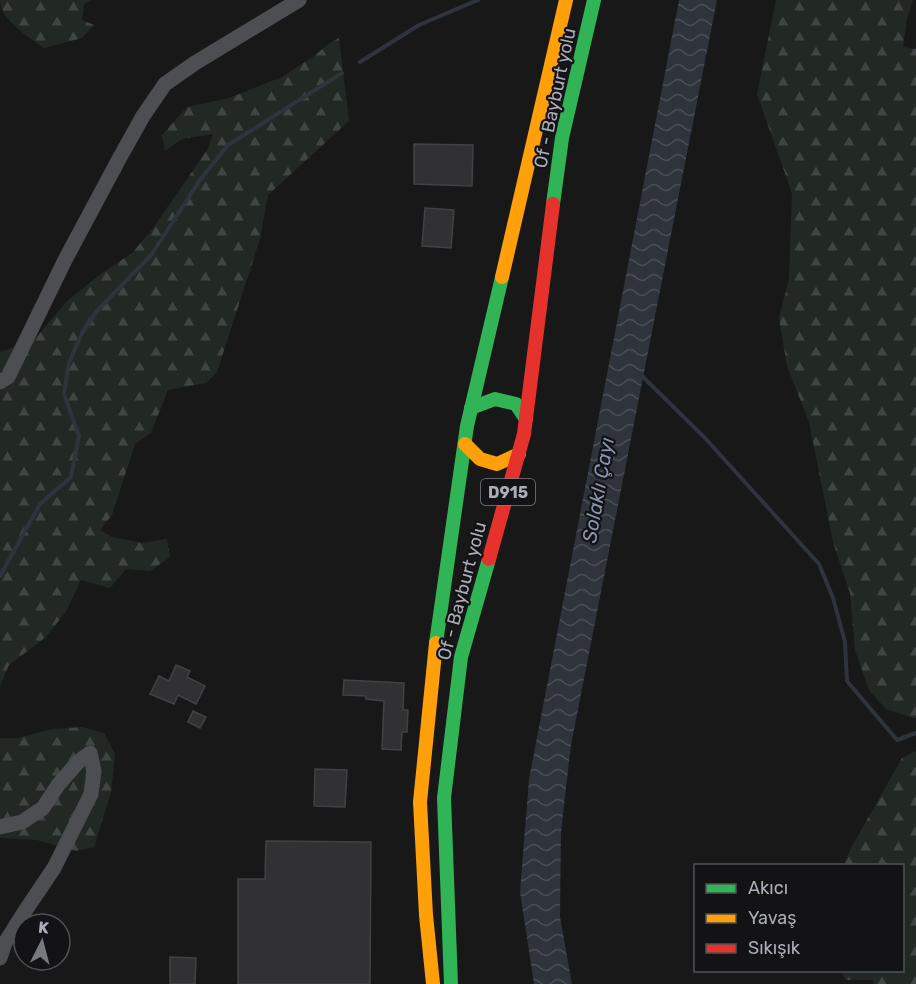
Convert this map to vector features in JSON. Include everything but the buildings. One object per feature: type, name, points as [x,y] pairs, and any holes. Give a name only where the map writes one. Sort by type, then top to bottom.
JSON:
[{"type":"highway","name":"Of - Bayburt yolu","points":[[433,984],[426,915],[420,802],[434,661],[471,408],[566,0]]},
{"type":"highway","name":"Of - Bayburt yolu","points":[[451,984],[444,798],[459,669],[524,434],[562,138],[594,0]]},
{"type":"highway","points":[[471,408],[495,399],[516,405],[526,419]]},
{"type":"highway","points":[[465,444],[480,459],[497,464],[519,454]]},
{"type":"street","points":[[0,382],[8,377],[65,261],[114,169],[143,116],[165,84],[195,63],[299,0]]},
{"type":"street","points":[[0,827],[22,822],[43,808],[58,785],[78,762],[90,753],[94,771],[91,794],[54,868],[5,943],[0,958]]},
{"type":"green space","points":[[0,0],[92,0],[84,4],[82,20],[94,25],[82,38],[44,48],[10,21],[1,7]]},
{"type":"green space","points":[[776,0],[913,0],[907,18],[903,47],[916,49],[916,718],[886,709],[869,690],[855,650],[850,593],[833,542],[809,422],[787,366],[779,318],[789,279],[792,193],[757,94]]},
{"type":"green space","points":[[339,38],[349,121],[268,195],[260,239],[217,372],[206,383],[168,390],[151,433],[135,444],[112,515],[100,530],[112,537],[142,543],[167,539],[170,557],[150,571],[126,569],[110,588],[81,580],[67,610],[46,637],[9,665],[0,686],[0,352],[34,340],[67,301],[132,253],[151,231],[207,150],[213,134],[182,139],[165,151],[162,135],[187,107],[229,98],[282,77]]},
{"type":"green space","points":[[82,727],[104,733],[115,754],[111,792],[94,847],[76,851],[37,840],[0,838],[0,738],[18,738],[52,729]]},
{"type":"green space","points":[[916,751],[916,984],[873,984],[873,980],[846,980],[842,972],[904,972],[904,864],[844,864],[851,848],[902,758]]},
{"type":"water","name":"Solaklı Çayı","points":[[679,0],[717,0],[571,745],[561,832],[560,917],[572,984],[534,984],[520,892],[529,779]]},
{"type":"waterway","points":[[360,62],[419,25],[478,0]]},
{"type":"waterway","points":[[0,576],[40,504],[71,477],[79,436],[64,394],[69,363],[82,333],[97,311],[152,254],[200,180],[228,145],[342,73]]},
{"type":"waterway","points":[[641,375],[705,438],[819,564],[833,598],[845,642],[847,681],[897,740],[916,733]]},
{"type":"traffic: fast","points":[[553,204],[562,138],[594,0]]},
{"type":"traffic: fast","points":[[436,643],[467,426],[502,277]]},
{"type":"traffic: fast","points":[[471,408],[495,399],[516,404],[526,419]]},
{"type":"traffic: fast","points":[[451,984],[444,798],[461,657],[489,559]]},
{"type":"traffic: slow","points":[[502,277],[566,0]]},
{"type":"traffic: slow","points":[[465,444],[480,459],[497,464],[519,454]]},
{"type":"traffic: slow","points":[[433,984],[426,915],[420,802],[436,643]]},
{"type":"traffic: jam","points":[[489,559],[524,434],[553,204]]}]
